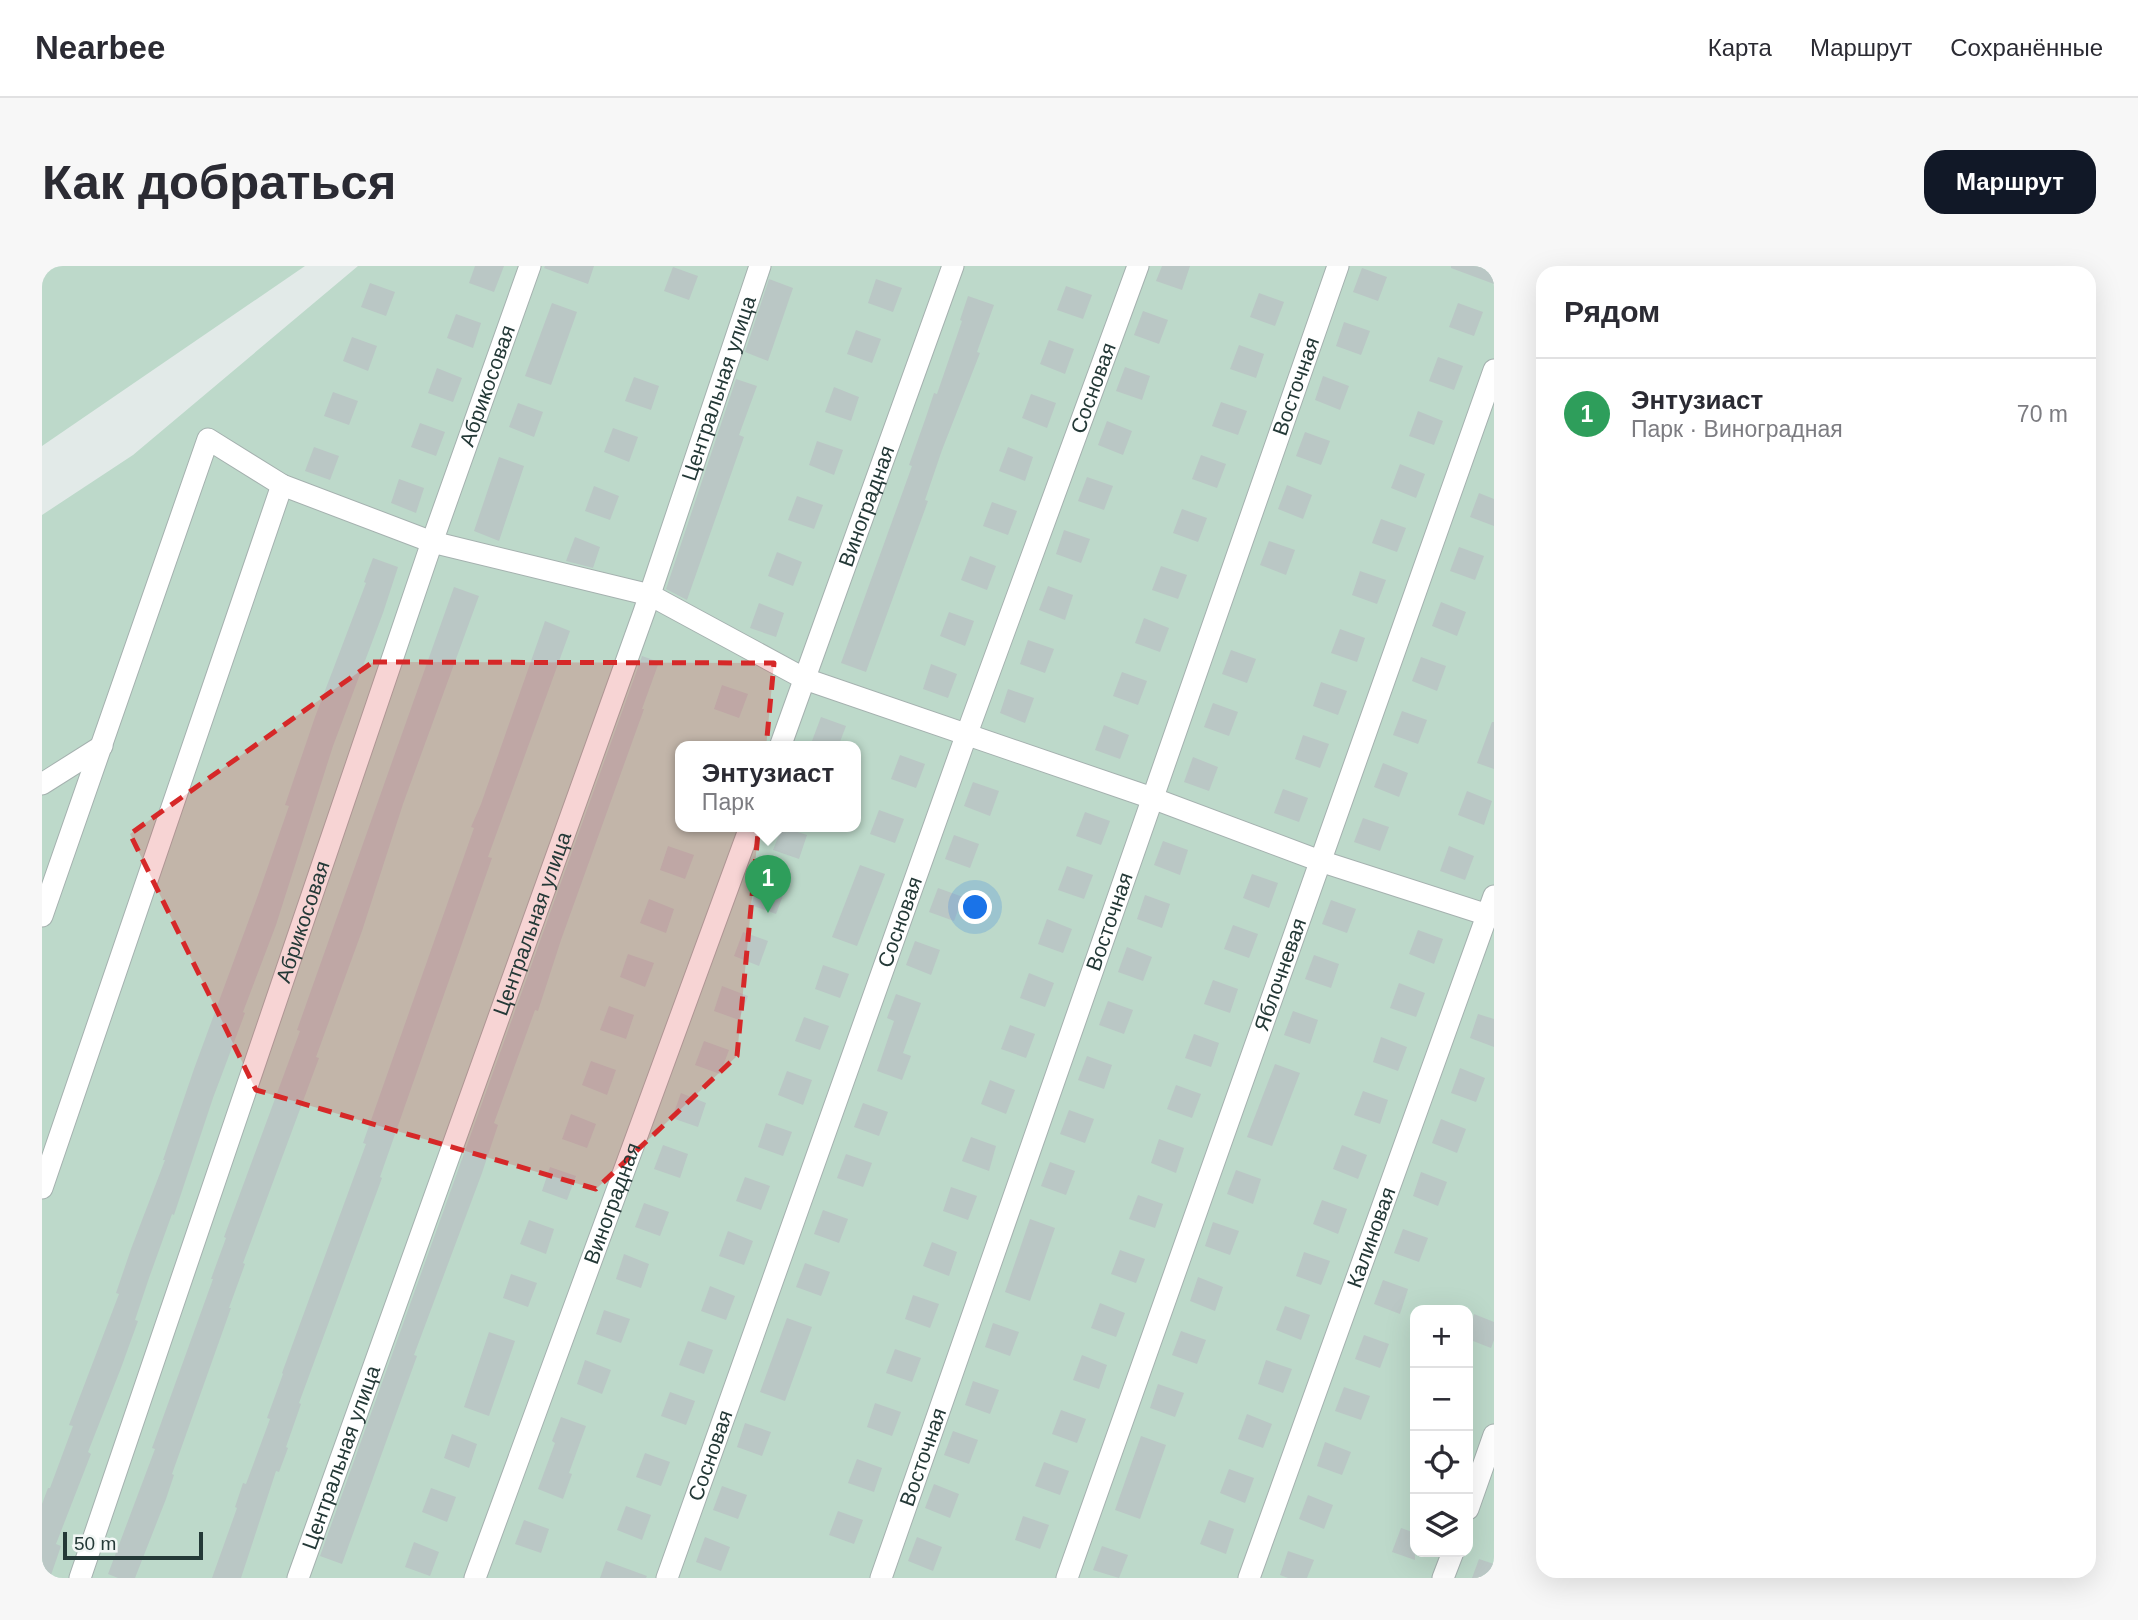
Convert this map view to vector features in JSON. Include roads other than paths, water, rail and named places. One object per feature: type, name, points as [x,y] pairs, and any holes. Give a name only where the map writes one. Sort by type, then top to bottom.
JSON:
[{"type":"street","name":"Абрикосовая","points":[[80,1578],[432,542],[530,266]]},
{"type":"street","name":"Центральная улица","points":[[298,1578],[650,594],[760,266]]},
{"type":"street","name":"Виноградная","points":[[782,741],[953,266]]},
{"type":"street","name":"Сосновая","points":[[667,1578],[966,736],[1138,266]]},
{"type":"street","name":"Восточная","points":[[881,1578],[1338,266]]},
{"type":"street","name":"Яблочневая","points":[[1067,1578],[1494,370]]},
{"type":"street","points":[[42,916],[208,439],[282,485],[432,542],[650,594],[805,679],[1152,798],[1320,861],[1492,909]]},
{"type":"street","points":[[42,1188],[282,485]]},
{"type":"street","points":[[42,785],[102,747]]},
{"type":"street","name":"Виноградная","points":[[475,1578],[748,832]]},
{"type":"street","name":"Калиновая","points":[[1249,1578],[1492,909]]},
{"type":"street","points":[[1473,1495],[1494,1435]]},
{"type":"street","points":[[1443,1578],[1451,1557]]},
{"type":"place","name":"Энтузиаст","points":[[768,913]]}]
